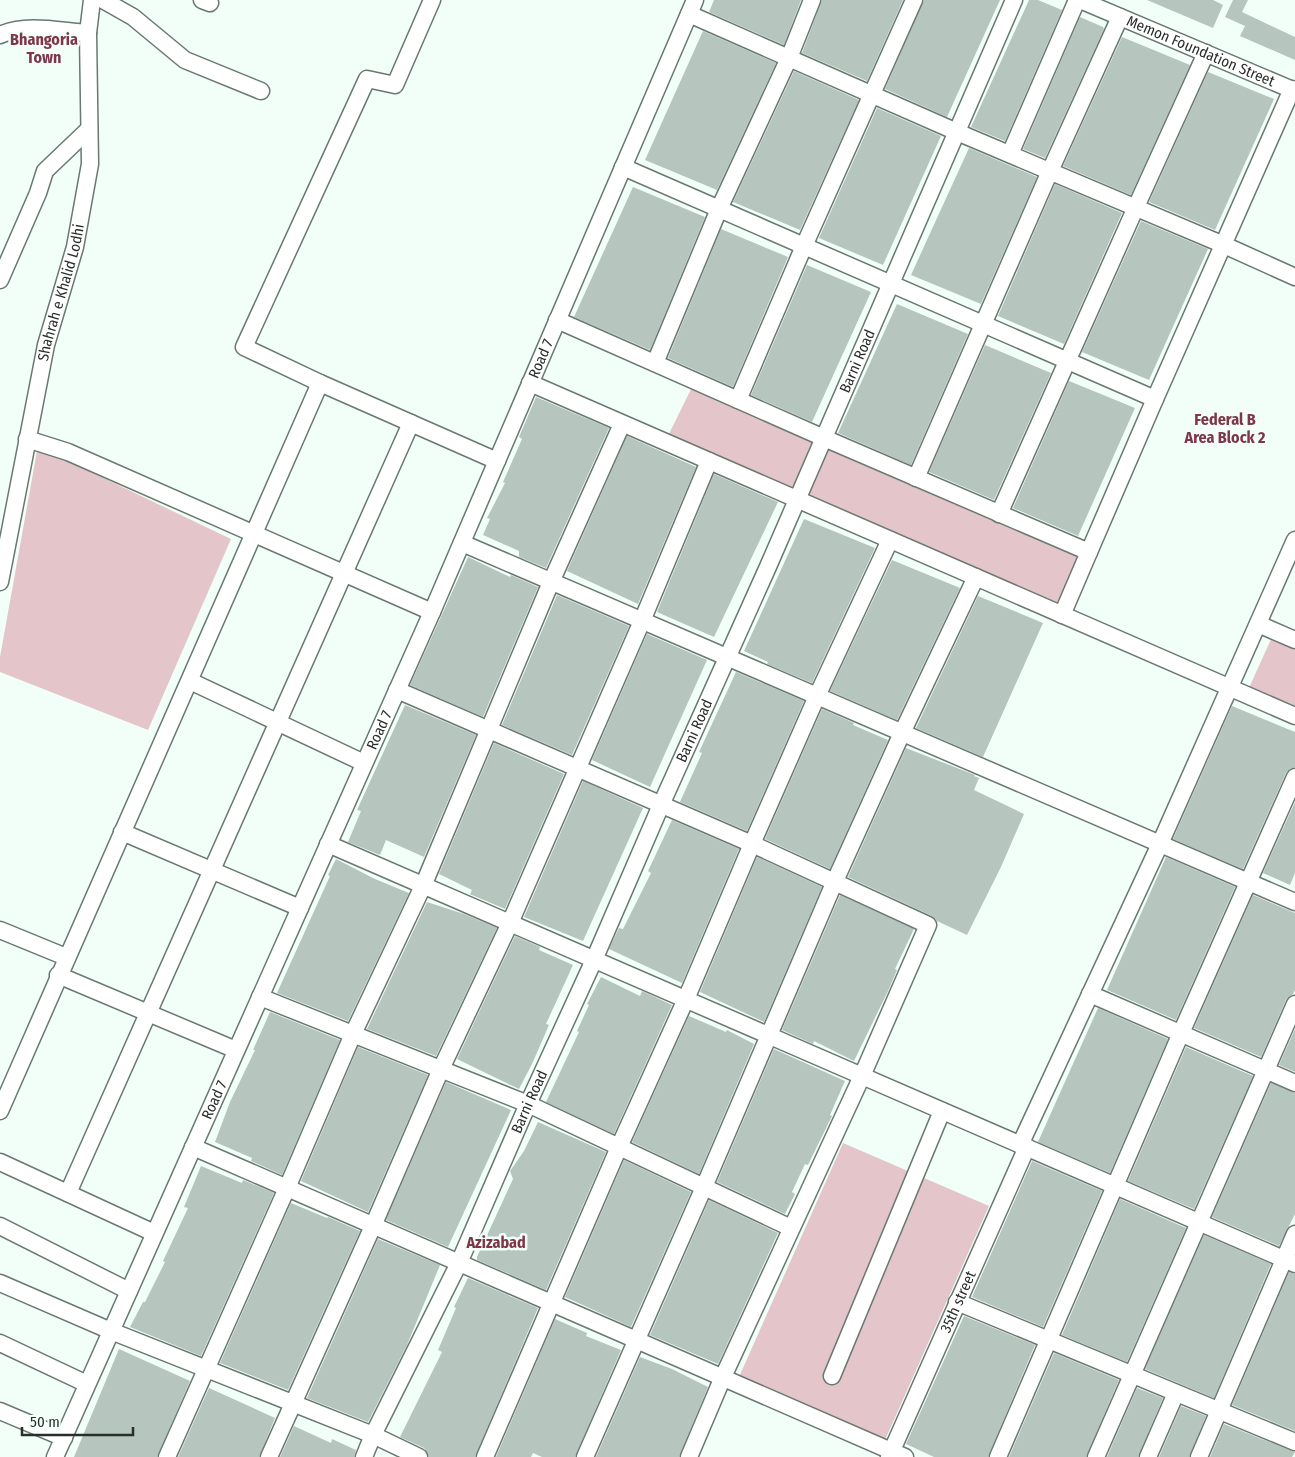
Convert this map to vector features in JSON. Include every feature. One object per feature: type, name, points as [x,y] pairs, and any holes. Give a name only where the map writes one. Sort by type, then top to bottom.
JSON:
[{"type":"street","name":"Shahrah e Khalid Lodhi","points":[[0,582],[5,528],[27,439],[46,345],[75,247],[90,164],[88,33],[92,0]]},
{"type":"street","points":[[102,0],[134,17],[186,60],[261,91]]},
{"type":"street","points":[[432,0],[395,85],[367,79],[244,346],[320,383],[497,460]]},
{"type":"street","points":[[654,363],[719,208],[789,58],[812,0]]},
{"type":"street","points":[[738,400],[804,246],[914,0]]},
{"type":"street","name":"Barni Road","points":[[364,1457],[373,1435],[459,1263],[892,284],[1014,0]]},
{"type":"street","points":[[1010,154],[1079,0]]},
{"type":"street","name":"Memon Foundation Street","points":[[1079,0],[1294,90]]},
{"type":"street","points":[[692,7],[789,58],[1295,277]]},
{"type":"street","name":"Road 7","points":[[55,1457],[432,612],[692,7]]},
{"type":"street","points":[[916,478],[1120,17]]},
{"type":"street","points":[[0,35],[15,29],[27,28],[88,33]]},
{"type":"street","points":[[999,514],[1206,53]]},
{"type":"street","points":[[1062,615],[1155,399],[1294,90]]},
{"type":"street","points":[[0,280],[38,193],[45,171],[89,129]]},
{"type":"street","points":[[623,167],[1155,399]]},
{"type":"street","points":[[558,320],[824,438],[1089,552]]},
{"type":"street","points":[[0,1110],[320,383]]},
{"type":"street","points":[[530,383],[1295,716]]},
{"type":"street","points":[[68,1193],[412,423]]},
{"type":"street","points":[[167,1457],[288,1188],[354,1034],[423,886],[551,582],[622,424]]},
{"type":"street","points":[[27,439],[68,452],[432,612]]},
{"type":"street","points":[[269,1457],[441,1069],[510,923],[642,621],[708,461]]},
{"type":"street","points":[[485,1457],[817,696],[890,540]]},
{"type":"street","name":"35th street","points":[[896,1455],[957,1302],[1090,994],[1160,844],[1295,540]]},
{"type":"street","points":[[462,543],[1295,902]]},
{"type":"street","points":[[585,1457],[704,1187],[835,881],[976,577]]},
{"type":"street","points":[[1258,624],[1295,640]]},
{"type":"street","points":[[190,681],[364,763]]},
{"type":"street","points":[[397,690],[662,804],[835,881],[928,925],[862,1076],[723,1377],[689,1457]]},
{"type":"street","points":[[998,1457],[1181,1033],[1295,777]]},
{"type":"street","points":[[122,832],[300,908]]},
{"type":"street","points":[[328,844],[1290,1262]]},
{"type":"street","points":[[0,930],[66,957]]},
{"type":"street","points":[[58,976],[236,1050]]},
{"type":"street","points":[[1090,994],[1295,1083]]},
{"type":"street","points":[[260,997],[528,1104],[791,1228]]},
{"type":"street","points":[[1096,1457],[1134,1375],[1295,1004]]},
{"type":"street","points":[[832,1376],[942,1111]]},
{"type":"street","points":[[193,1147],[723,1377],[896,1455]]},
{"type":"street","points":[[0,1162],[154,1233]]},
{"type":"street","points":[[0,1226],[128,1291]]},
{"type":"street","points":[[1199,1457],[1219,1410],[1290,1262],[1295,1234]]},
{"type":"street","points":[[0,1283],[111,1331],[373,1435],[419,1457]]},
{"type":"street","points":[[957,1302],[1295,1442]]},
{"type":"street","points":[[0,1343],[87,1384]]},
{"type":"street","points":[[1148,1457],[1176,1393]]},
{"type":"street","points":[[0,1411],[64,1438]]},
{"type":"shaded area","points":[[695,381],[1089,552],[1062,615],[665,442]]},
{"type":"shaded area","points":[[37,451],[70,462],[231,539],[148,730],[0,672],[0,657]]},
{"type":"shaded area","points":[[1272,637],[1295,646],[1295,710],[1248,690]]},
{"type":"shaded area","points":[[843,1143],[989,1206],[885,1440],[739,1377]]},
{"type":"building","points":[[714,0],[801,0],[784,45],[709,12]]},
{"type":"building","points":[[822,0],[903,0],[867,81],[802,53]]},
{"type":"building","points":[[924,0],[1000,0],[947,117],[885,89]]},
{"type":"building","points":[[1029,0],[1038,0],[1062,10],[1005,141],[971,127]]},
{"type":"building","points":[[1147,0],[1213,0],[1223,5],[1213,28]]},
{"type":"building","points":[[1233,0],[1248,0],[1242,12],[1295,37],[1295,60],[1240,36],[1245,26],[1225,17]]},
{"type":"building","points":[[1080,17],[1104,29],[1045,158],[1023,149]]},
{"type":"building","points":[[703,31],[776,63],[717,190],[645,160]]},
{"type":"building","points":[[1122,37],[1190,65],[1131,195],[1063,166]]},
{"type":"building","points":[[794,71],[859,100],[800,230],[733,202]]},
{"type":"building","points":[[1208,72],[1274,99],[1215,230],[1149,202]]},
{"type":"building","points":[[877,108],[941,136],[883,265],[819,238]]},
{"type":"building","points":[[969,148],[1037,177],[981,304],[911,275]]},
{"type":"building","points":[[1055,184],[1122,213],[1064,344],[998,316]]},
{"type":"building","points":[[633,187],[705,217],[650,350],[574,317]]},
{"type":"building","points":[[1141,221],[1208,249],[1149,380],[1082,352]]},
{"type":"building","points":[[721,229],[788,257],[733,387],[668,358]]},
{"type":"building","points":[[807,265],[871,292],[812,422],[751,395]]},
{"type":"building","points":[[897,304],[968,334],[911,465],[838,433]]},
{"type":"building","points":[[985,345],[1051,373],[994,500],[929,472]]},
{"type":"building","points":[[1069,381],[1135,408],[1078,536],[1013,508]]},
{"type":"building","points":[[536,397],[609,428],[546,568],[519,557],[519,551],[483,535],[490,519],[487,518],[505,483],[503,482],[522,439],[519,437]]},
{"type":"building","points":[[627,436],[696,467],[638,604],[567,571]]},
{"type":"building","points":[[714,474],[778,502],[714,637],[657,612]]},
{"type":"building","points":[[804,519],[875,548],[812,683],[767,664],[768,662],[744,651]]},
{"type":"building","points":[[468,557],[510,577],[511,575],[538,587],[483,717],[410,685]]},
{"type":"building","points":[[892,560],[960,588],[897,720],[830,691]]},
{"type":"building","points":[[557,595],[629,626],[572,755],[502,725]]},
{"type":"building","points":[[978,596],[1043,623],[983,757],[916,728]]},
{"type":"building","points":[[647,634],[707,660],[650,787],[592,760]]},
{"type":"building","points":[[736,672],[804,701],[747,831],[680,802],[702,753],[699,752]]},
{"type":"building","points":[[405,705],[476,735],[424,857],[386,840],[380,855],[348,842],[361,811],[357,810]]},
{"type":"building","points":[[1232,706],[1295,732],[1295,767],[1286,773],[1243,869],[1173,839]]},
{"type":"building","points":[[822,709],[888,740],[830,869],[765,839]]},
{"type":"building","points":[[494,743],[564,774],[505,909],[470,894],[472,890],[439,874]]},
{"type":"building","points":[[906,748],[975,775],[979,778],[974,790],[1024,814],[1001,867],[967,935],[937,921],[932,916],[848,877]]},
{"type":"building","points":[[583,781],[643,808],[583,941],[524,917]]},
{"type":"building","points":[[1295,802],[1295,873],[1290,885],[1263,873]]},
{"type":"building","points":[[672,820],[739,849],[682,983],[609,949],[619,928],[623,929],[651,873],[648,871]]},
{"type":"building","points":[[757,857],[822,887],[764,1022],[700,992]]},
{"type":"building","points":[[1166,857],[1235,887],[1176,1020],[1107,990]]},
{"type":"building","points":[[336,859],[375,879],[409,893],[348,1021],[277,993]]},
{"type":"building","points":[[840,895],[914,929],[895,969],[897,970],[888,991],[854,1061],[814,1041],[813,1044],[782,1030]]},
{"type":"building","points":[[1253,895],[1295,913],[1295,990],[1286,1000],[1261,1057],[1194,1028]]},
{"type":"building","points":[[427,902],[464,914],[497,928],[436,1056],[367,1029]]},
{"type":"building","points":[[515,936],[540,947],[539,950],[573,965],[546,1024],[549,1025],[519,1089],[457,1059]]},
{"type":"building","points":[[601,977],[640,996],[642,991],[672,1005],[614,1134],[546,1102],[579,1032],[577,1031],[589,1005],[587,1004]]},
{"type":"building","points":[[1098,1008],[1168,1039],[1110,1173],[1038,1142]]},
{"type":"building","points":[[270,1012],[340,1040],[282,1175],[251,1161],[252,1158],[215,1142],[230,1102],[255,1050],[253,1050]]},
{"type":"building","points":[[689,1016],[726,1032],[727,1030],[754,1044],[699,1174],[632,1142]]},
{"type":"building","points":[[1295,1029],[1295,1072],[1279,1065]]},
{"type":"building","points":[[358,1047],[428,1075],[368,1212],[301,1181]]},
{"type":"building","points":[[1186,1047],[1253,1076],[1194,1209],[1128,1181]]},
{"type":"building","points":[[774,1049],[845,1081],[830,1115],[832,1116],[808,1165],[805,1164],[792,1192],[795,1194],[785,1214],[717,1182]]},
{"type":"building","points":[[446,1082],[511,1110],[448,1247],[386,1220]]},
{"type":"building","points":[[1271,1083],[1295,1093],[1295,1214],[1279,1246],[1212,1217]]},
{"type":"building","points":[[538,1122],[606,1152],[546,1290],[477,1260],[513,1179],[510,1171],[524,1151]]},
{"type":"building","points":[[624,1160],[691,1192],[631,1327],[565,1297]]},
{"type":"building","points":[[1032,1161],[1102,1191],[1043,1327],[972,1297]]},
{"type":"building","points":[[201,1166],[242,1183],[243,1180],[274,1193],[201,1356],[130,1327],[165,1262],[163,1261],[188,1208],[184,1207]]},
{"type":"building","points":[[1120,1199],[1186,1228],[1127,1362],[1062,1335]]},
{"type":"building","points":[[709,1200],[778,1233],[718,1364],[650,1335]]},
{"type":"building","points":[[291,1203],[360,1231],[288,1390],[220,1363]]},
{"type":"building","points":[[1204,1235],[1271,1264],[1214,1398],[1145,1369]]},
{"type":"building","points":[[378,1239],[440,1265],[407,1345],[368,1422],[307,1398]]},
{"type":"building","points":[[1289,1272],[1295,1274],[1295,1431],[1232,1405]]},
{"type":"building","points":[[468,1278],[538,1308],[475,1457],[429,1457],[424,1448],[400,1437],[442,1352],[438,1350],[456,1308],[454,1307]]},
{"type":"building","points":[[964,1316],[1035,1345],[988,1457],[934,1457],[906,1444]]},
{"type":"building","points":[[555,1319],[587,1333],[586,1336],[621,1350],[575,1457],[542,1457],[533,1453],[531,1457],[496,1457]]},
{"type":"building","points":[[119,1349],[190,1381],[157,1457],[74,1457]]},
{"type":"building","points":[[1054,1353],[1119,1380],[1086,1457],[1009,1457]]},
{"type":"building","points":[[640,1357],[672,1369],[708,1387],[679,1457],[596,1457]]},
{"type":"building","points":[[209,1388],[275,1418],[259,1457],[178,1457]]},
{"type":"building","points":[[1137,1388],[1163,1398],[1138,1457],[1107,1457]]},
{"type":"building","points":[[1181,1406],[1206,1416],[1189,1457],[1159,1457]]},
{"type":"building","points":[[1224,1424],[1295,1452],[1292,1457],[1210,1457]]},
{"type":"building","points":[[294,1426],[331,1443],[332,1439],[356,1450],[354,1457],[280,1457]]},
{"type":"district","name":"Bhangoria Town","points":[[44,48]]},
{"type":"district","name":"Federal B Area Block 2","points":[[1225,428]]},
{"type":"district","name":"Azizabad","points":[[496,1242]]}]
